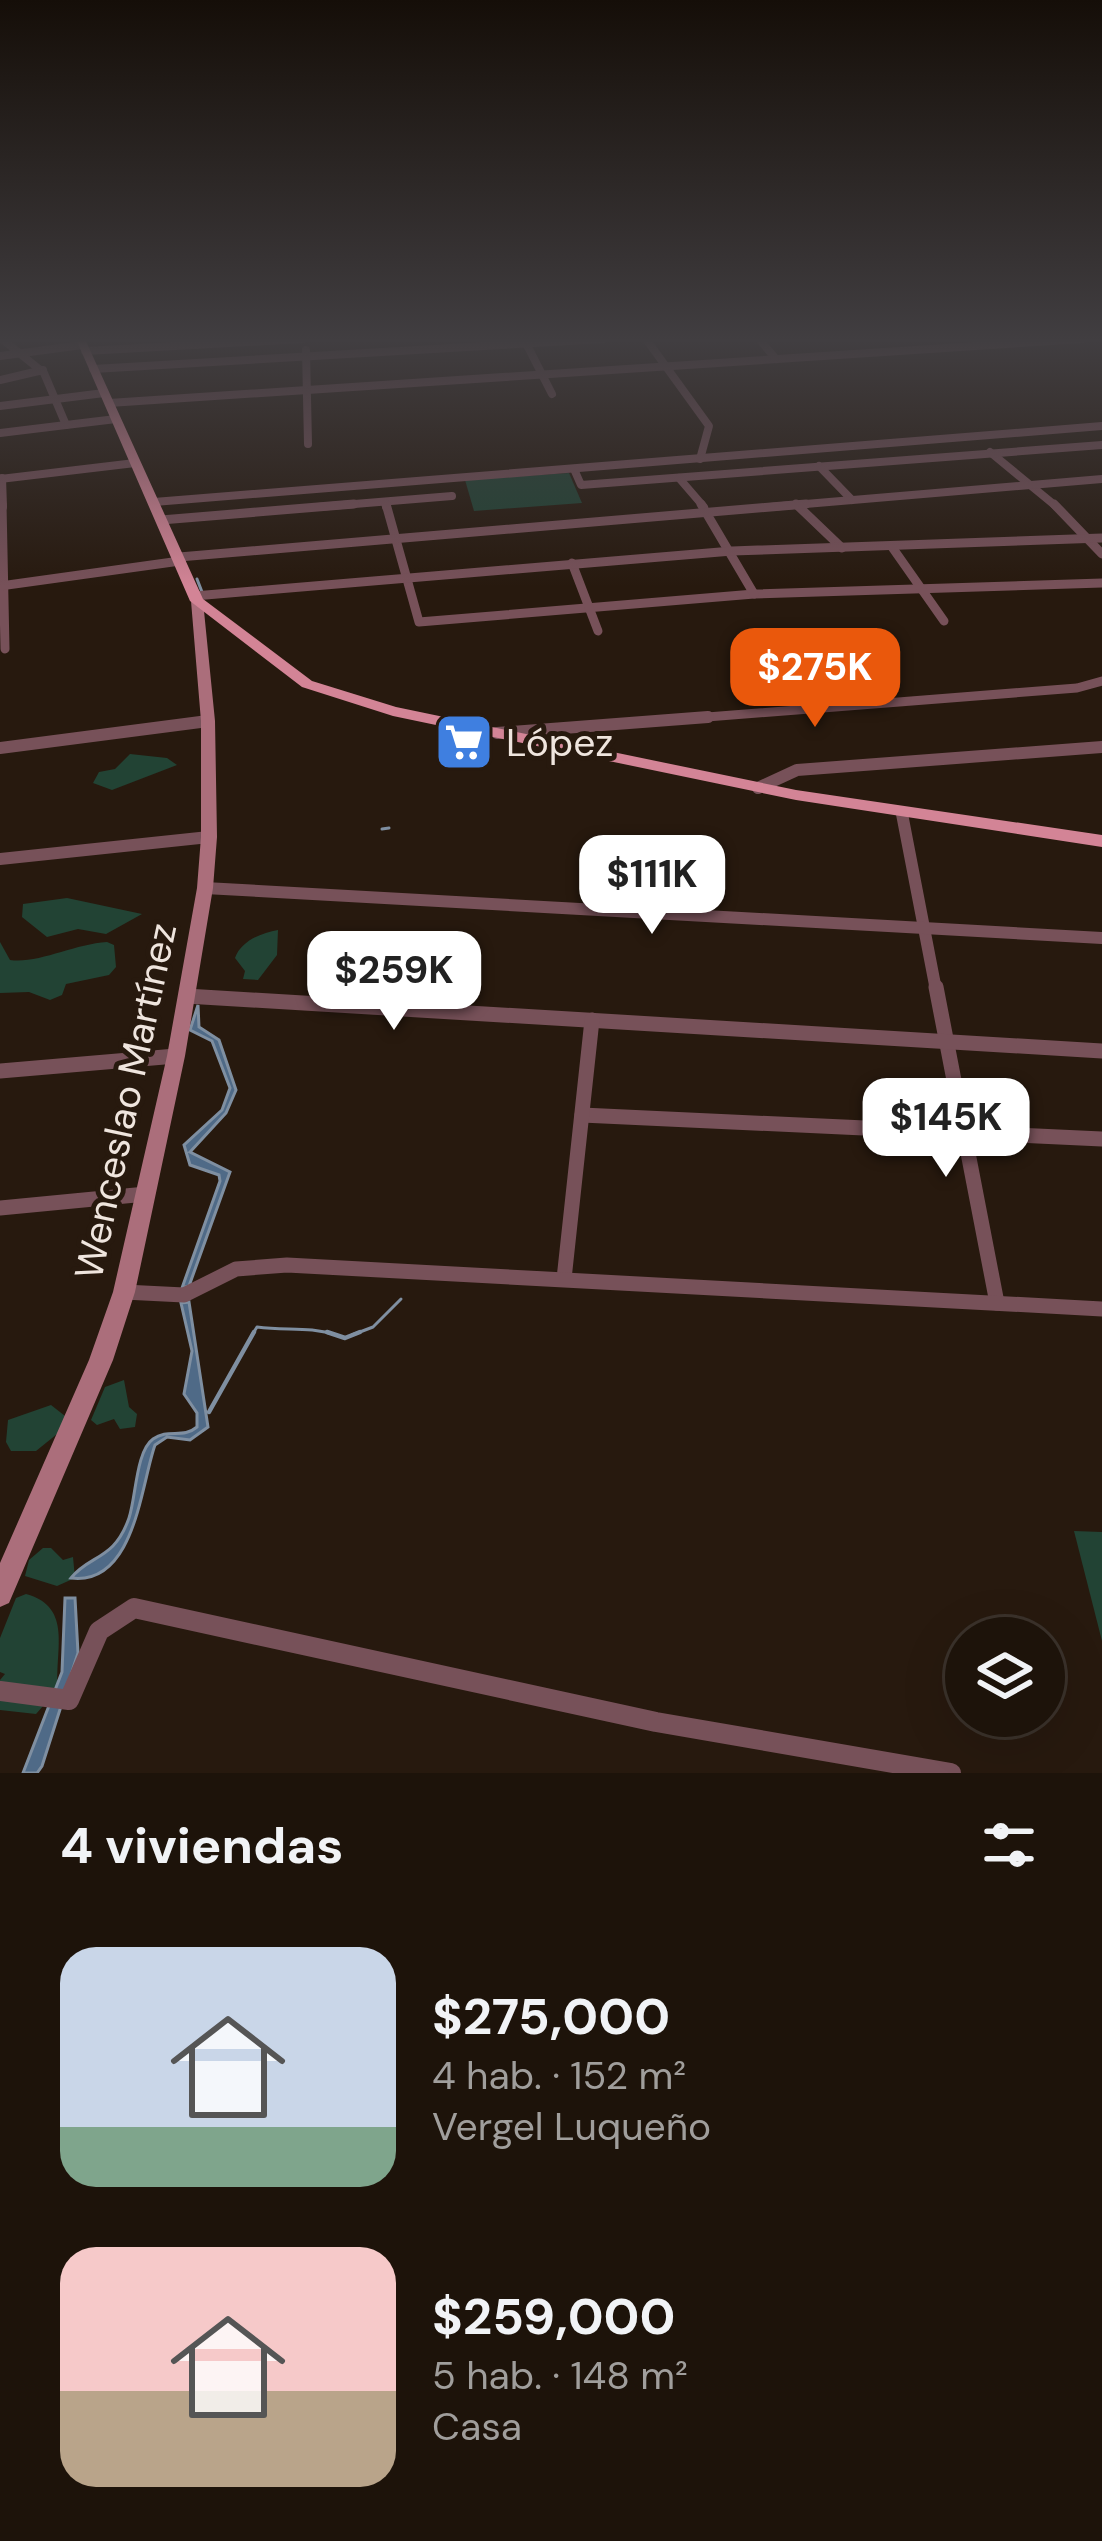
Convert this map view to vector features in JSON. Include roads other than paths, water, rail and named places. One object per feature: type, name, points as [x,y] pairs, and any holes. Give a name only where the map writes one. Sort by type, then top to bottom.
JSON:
[{"type":"main road","points":[[117,422],[196,599],[276,666],[314,687],[393,711],[758,788],[902,814],[1102,841]]},
{"type":"main road","name":"Wenceslao Martínez","points":[[0,1594],[95,1374],[124,1292],[176,1057],[206,888],[209,837],[208,721],[196,599]]},
{"type":"street","points":[[0,433],[93,422]]},
{"type":"street","points":[[308,422],[308,444]]},
{"type":"street","points":[[700,459],[710,426],[707,422]]},
{"type":"street","points":[[154,502],[1102,426]]},
{"type":"street","points":[[969,438],[1036,485],[1102,554]]},
{"type":"street","points":[[574,469],[581,485],[1102,445]]},
{"type":"street","points":[[5,649],[1,478],[135,463]]},
{"type":"street","points":[[819,466],[852,500]]},
{"type":"street","points":[[679,478],[708,512],[754,594]]},
{"type":"street","points":[[2,586],[179,559],[1102,479]]},
{"type":"street","points":[[161,520],[452,496]]},
{"type":"street","points":[[385,502],[419,622],[754,594],[1102,583]]},
{"type":"street","points":[[796,505],[842,548]]},
{"type":"street","points":[[196,599],[732,551],[1102,538]]},
{"type":"street","points":[[892,547],[944,621]]},
{"type":"street","points":[[572,563],[598,632]]},
{"type":"street","points":[[497,733],[1100,684]]},
{"type":"street","points":[[0,748],[208,721]]},
{"type":"street","points":[[758,788],[773,777],[797,770],[1102,747]]},
{"type":"street","points":[[902,814],[997,1303]]},
{"type":"street","points":[[0,859],[209,837]]},
{"type":"street","points":[[206,888],[1102,938]]},
{"type":"street","points":[[186,996],[1102,1051]]},
{"type":"street","points":[[564,1279],[592,1020]]},
{"type":"street","points":[[0,1071],[176,1057]]},
{"type":"street","points":[[582,1115],[1102,1139]]},
{"type":"street","points":[[0,1208],[146,1195]]},
{"type":"street","points":[[124,1292],[184,1295],[253,1265],[1102,1309]]},
{"type":"street","points":[[0,1691],[69,1700],[101,1624],[114,1611],[134,1608],[572,1704],[939,1772]]},
{"type":"water","points":[[198,1005],[199,1027],[219,1040],[236,1090],[226,1113],[190,1152],[230,1172],[189,1286],[182,1288],[220,1181],[219,1175],[190,1165],[184,1145],[222,1110],[230,1088],[212,1041],[190,1030]]},
{"type":"water","points":[[189,1302],[208,1427],[190,1440],[167,1437],[155,1445],[122,1550],[92,1576],[71,1578],[109,1550],[123,1532],[147,1445],[164,1434],[197,1427],[197,1413],[184,1394],[192,1351],[181,1303]]},
{"type":"water","points":[[65,1598],[75,1598],[78,1653],[42,1766],[37,1773],[23,1773],[62,1672]]},
{"type":"waterway","points":[[197,579],[202,592]]},
{"type":"waterway","points":[[382,829],[389,828]]},
{"type":"waterway","points":[[352,1335],[373,1327],[401,1299]]},
{"type":"waterway","points":[[252,1335],[257,1327],[335,1335]]},
{"type":"waterway","points":[[209,1412],[254,1332]]},
{"type":"waterway","points":[[327,1332],[335,1335]]},
{"type":"waterway","points":[[335,1335],[345,1338],[360,1332]]},
{"type":"place","name":"López","points":[[464,742]]}]
